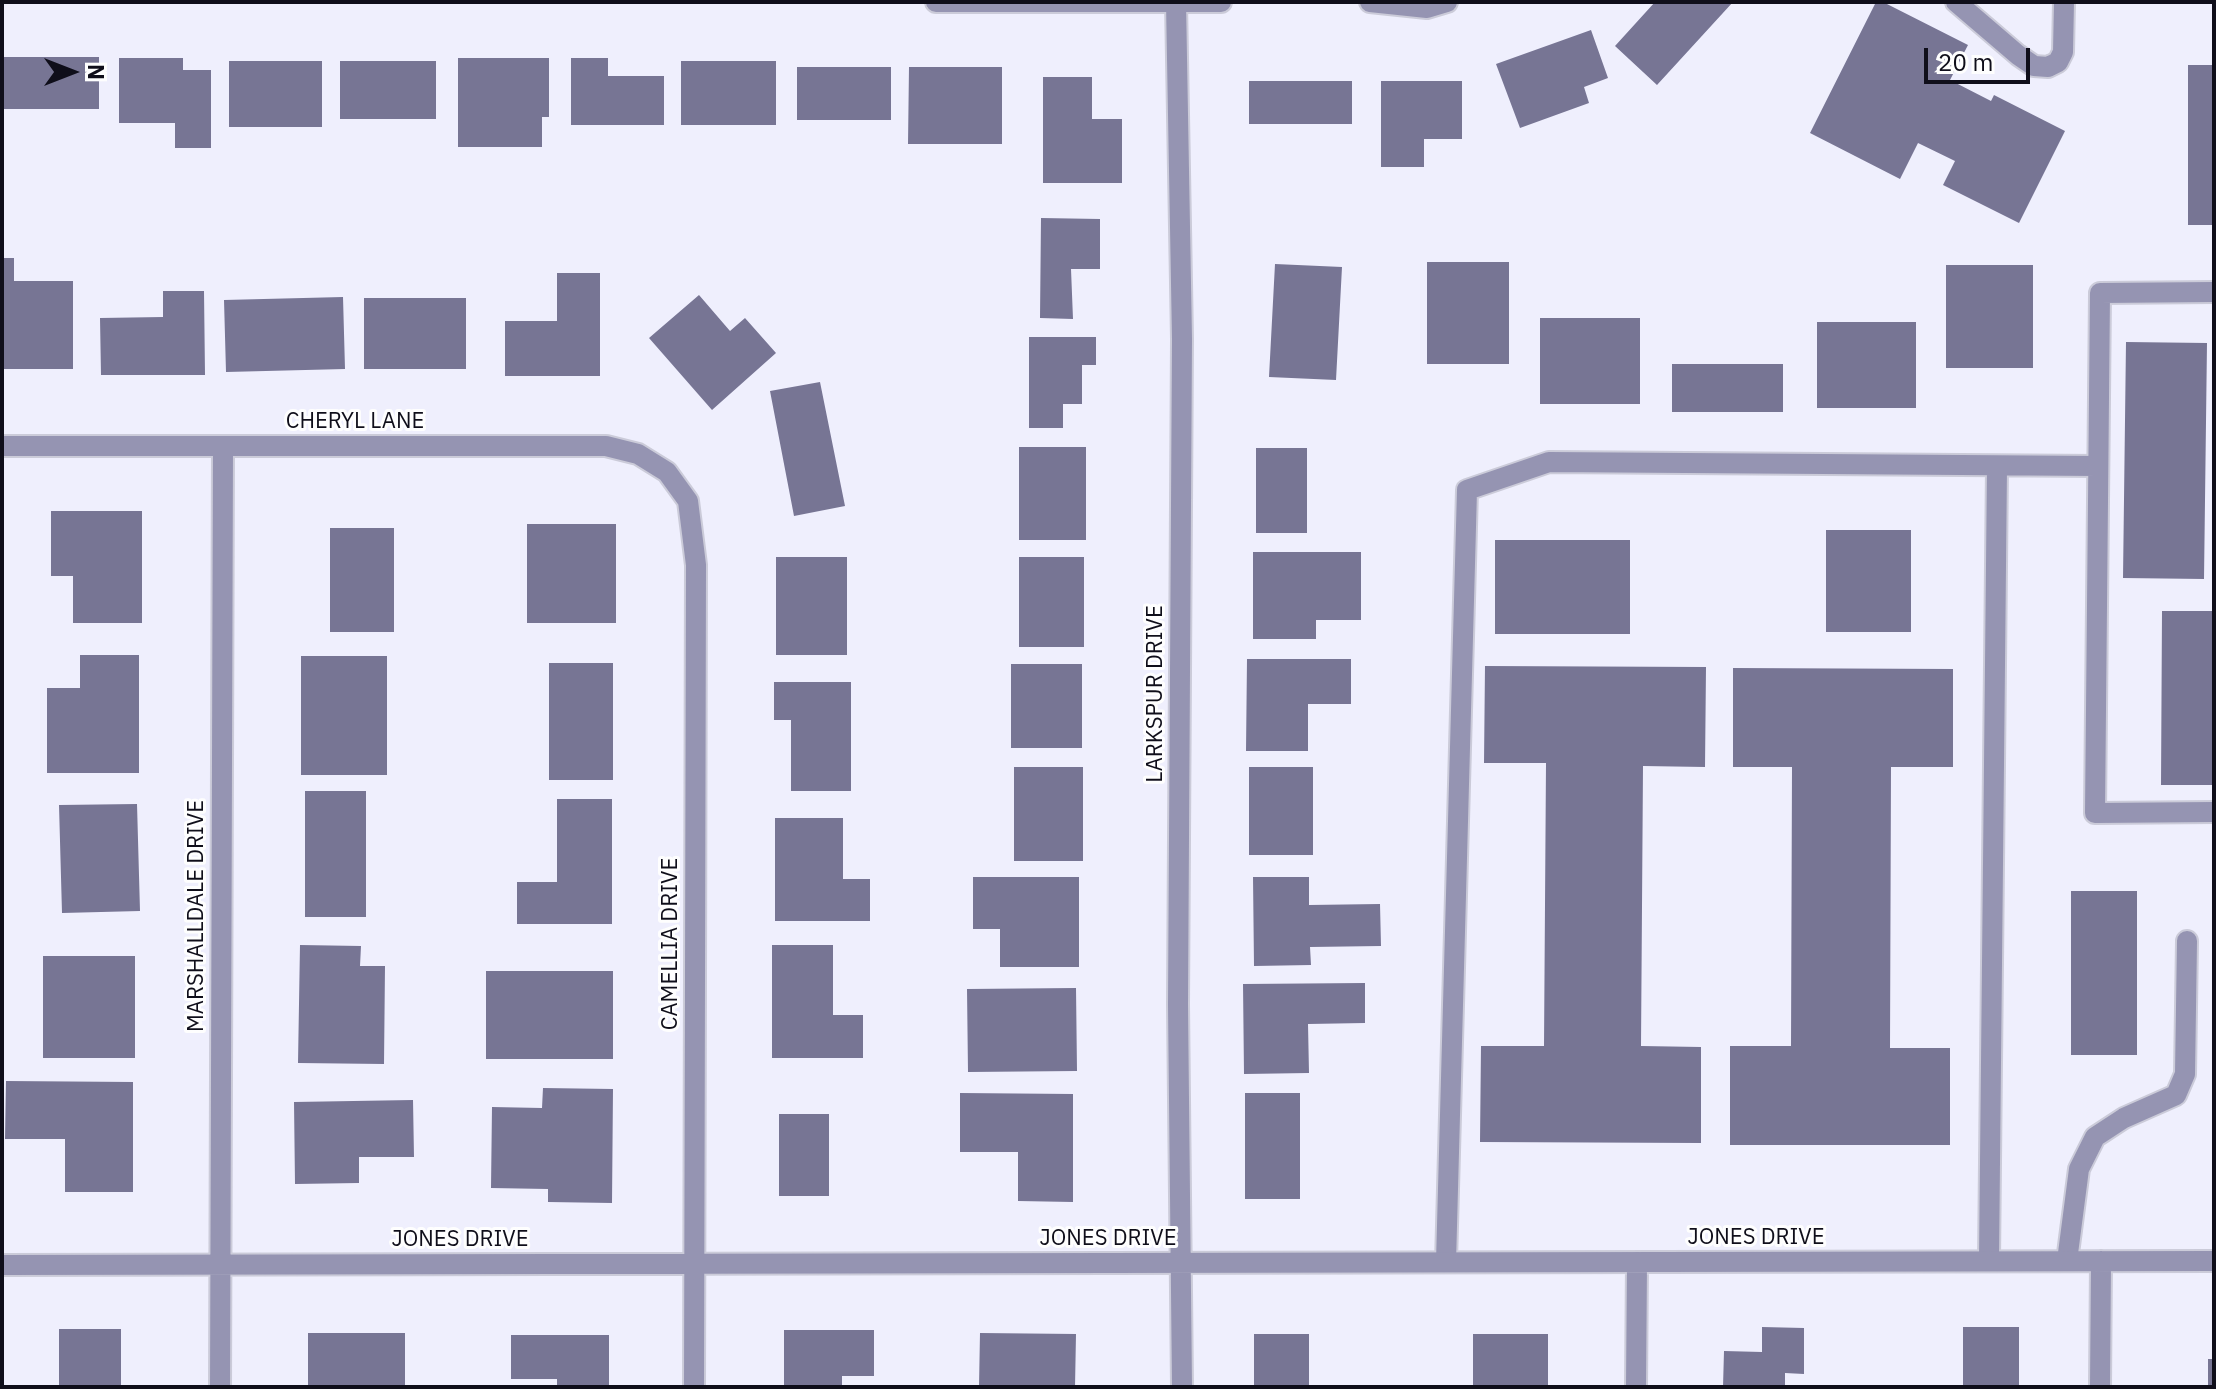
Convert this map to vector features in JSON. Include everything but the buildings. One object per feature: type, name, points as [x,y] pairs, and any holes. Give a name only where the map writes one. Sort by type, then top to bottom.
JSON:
[{"type":"street","points":[[936,2],[1221,2]]},
{"type":"street","name":"LARKSPUR DRIVE","points":[[1176,2],[1182,339],[1178,988],[1182,1387]]},
{"type":"street","points":[[1370,2],[1427,8],[1447,2]]},
{"type":"street","points":[[1956,2],[2018,55],[2034,66],[2048,67],[2058,62],[2063,52],[2064,2]]},
{"type":"street","points":[[2214,292],[2100,293],[2095,813],[2214,812]]},
{"type":"street","name":"CHERYL LANE","points":[[2,446],[606,446],[638,454],[667,472],[688,501]]},
{"type":"street","name":"MARSHALLDALE DRIVE","points":[[220,1387],[223,446]]},
{"type":"street","points":[[1446,1262],[1467,490],[1549,462],[2098,466]]},
{"type":"street","points":[[1989,1261],[1997,466]]},
{"type":"street","name":"CAMELLIA DRIVE","points":[[688,501],[696,565],[694,1387]]},
{"type":"street","points":[[2067,1261],[2079,1169],[2095,1137],[2124,1118],[2176,1095],[2185,1074],[2187,941]]},
{"type":"street","points":[[2100,1387],[2101,1261]]},
{"type":"street","name":"JONES DRIVE","points":[[2,1265],[2214,1261]]},
{"type":"street","points":[[1636,1387],[1637,1262]]}]
